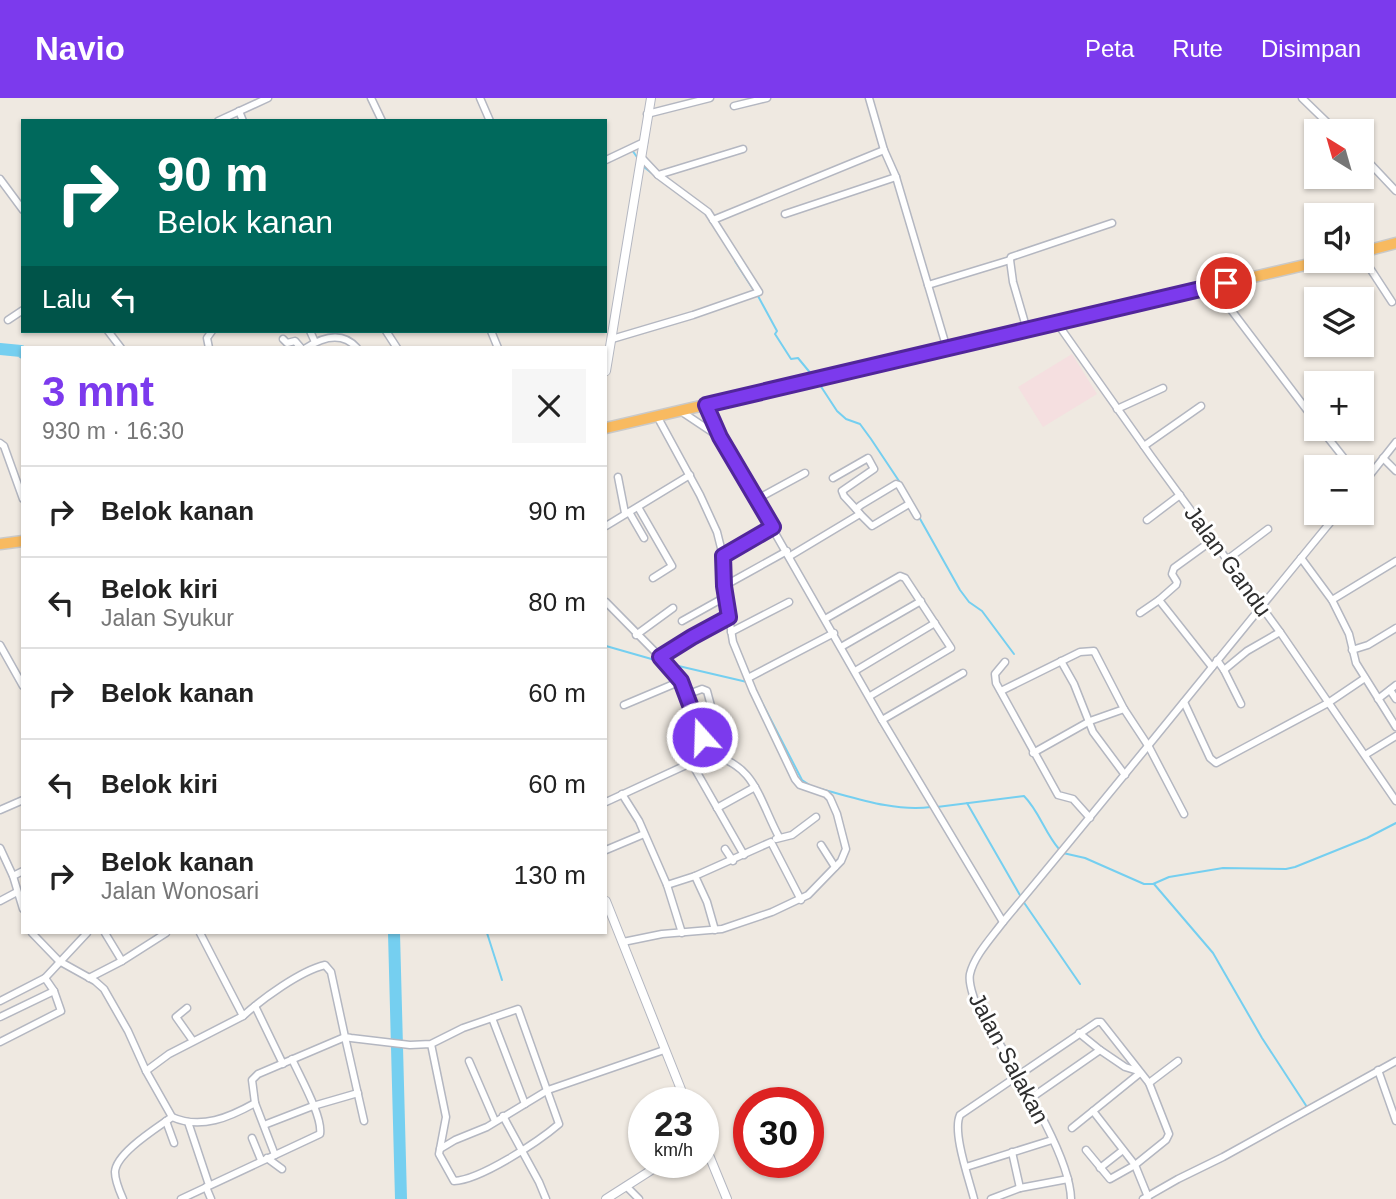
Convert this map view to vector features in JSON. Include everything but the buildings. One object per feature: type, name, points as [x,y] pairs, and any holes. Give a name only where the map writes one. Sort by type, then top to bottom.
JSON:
[{"type":"highway","points":[[1374,250],[1396,243]]},
{"type":"highway","points":[[607,428],[1304,265]]},
{"type":"highway","points":[[0,544],[21,541]]},
{"type":"street","points":[[222,119],[268,98]]},
{"type":"street","points":[[371,98],[382,119]]},
{"type":"street","points":[[480,98],[488,119]]},
{"type":"street","points":[[607,366],[650,98]]},
{"type":"street","points":[[648,114],[710,98]]},
{"type":"street","points":[[734,106],[767,98]]},
{"type":"street","points":[[869,98],[884,150],[896,177],[947,349]]},
{"type":"street","points":[[1302,98],[1324,119]]},
{"type":"street","points":[[1309,105],[1316,98]]},
{"type":"street","points":[[239,111],[242,119]]},
{"type":"street","points":[[607,160],[644,142]]},
{"type":"street","points":[[658,175],[743,149]]},
{"type":"street","points":[[713,220],[884,150]]},
{"type":"street","points":[[612,339],[759,292],[708,212],[658,175],[640,155]]},
{"type":"street","points":[[1374,168],[1396,191]]},
{"type":"street","points":[[785,214],[896,177]]},
{"type":"street","points":[[0,179],[21,207]]},
{"type":"street","points":[[928,285],[1010,260],[1010,257],[1112,223]]},
{"type":"street","points":[[1010,260],[1013,282],[1027,330]]},
{"type":"street","points":[[1374,273],[1392,302]]},
{"type":"street","points":[[1213,286],[1304,406]]},
{"type":"street","points":[[8,320],[21,311]]},
{"type":"street","name":"Jalan Gandu","points":[[1057,323],[1280,632],[1396,801]]},
{"type":"street","points":[[311,333],[315,342]]},
{"type":"street","points":[[307,346],[340,333],[355,346]]},
{"type":"street","points":[[283,339],[287,343],[295,341],[301,346]]},
{"type":"street","points":[[1117,409],[1163,388]]},
{"type":"street","points":[[706,405],[720,437],[882,720],[1003,922],[1328,525]]},
{"type":"street","points":[[1144,446],[1202,406]]},
{"type":"street","points":[[682,412],[720,437]]},
{"type":"street","points":[[623,942],[715,930],[753,920],[801,900],[835,867],[846,849],[832,802],[826,794],[807,788],[794,779],[753,691],[731,632],[725,597],[723,556],[710,516],[657,416]]},
{"type":"street","points":[[1330,441],[1342,455]]},
{"type":"street","points":[[1374,469],[1396,442]]},
{"type":"street","points":[[0,443],[4,446],[21,493]]},
{"type":"street","points":[[833,478],[869,458],[874,469],[842,491],[872,526],[909,504]]},
{"type":"street","points":[[1383,458],[1396,471]]},
{"type":"street","points":[[757,499],[805,473]]},
{"type":"street","points":[[607,525],[690,475]]},
{"type":"street","points":[[618,477],[627,513],[644,538]]},
{"type":"street","points":[[724,586],[858,512],[896,484],[917,516]]},
{"type":"street","points":[[1147,520],[1180,495]]},
{"type":"street","points":[[638,507],[672,566],[653,578]]},
{"type":"street","points":[[723,556],[773,527]]},
{"type":"street","points":[[1228,559],[1268,529]]},
{"type":"street","points":[[1140,613],[1176,585],[1172,574],[1174,569],[1214,539]]},
{"type":"street","points":[[1301,558],[1332,600],[1349,634],[1356,663],[1396,727]]},
{"type":"street","points":[[1332,600],[1396,561]]},
{"type":"street","points":[[825,619],[900,576],[905,578],[951,648],[870,696]]},
{"type":"street","points":[[682,621],[725,597]]},
{"type":"street","points":[[1159,600],[1212,667]]},
{"type":"street","points":[[842,648],[921,601]]},
{"type":"street","points":[[731,632],[789,602]]},
{"type":"street","points":[[607,603],[681,681],[708,755]]},
{"type":"street","points":[[636,635],[673,608]]},
{"type":"street","points":[[662,659],[692,637],[729,617]]},
{"type":"street","points":[[855,671],[935,624]]},
{"type":"street","points":[[1352,650],[1368,645],[1396,628]]},
{"type":"street","points":[[1224,670],[1247,651],[1280,632]]},
{"type":"street","points":[[748,678],[834,633]]},
{"type":"street","points":[[0,645],[21,682]]},
{"type":"street","points":[[1001,691],[1080,652],[1094,652],[1184,814]]},
{"type":"street","points":[[1217,660],[1241,704]]},
{"type":"street","points":[[1005,662],[995,674],[996,683],[1033,753],[1058,795],[1073,799],[1090,818]]},
{"type":"street","points":[[1061,662],[1093,732],[1125,775]]},
{"type":"street","points":[[882,720],[963,673]]},
{"type":"street","points":[[1184,702],[1210,758],[1216,763],[1328,702],[1365,678]]},
{"type":"street","points":[[624,705],[681,681]]},
{"type":"street","points":[[1378,699],[1393,687],[1396,699]]},
{"type":"street","points":[[686,695],[702,689],[707,691],[714,717]]},
{"type":"street","points":[[1033,753],[1090,721],[1124,709]]},
{"type":"street","points":[[1365,755],[1396,736]]},
{"type":"street","points":[[607,802],[708,755],[726,757],[734,762],[755,787],[779,838]]},
{"type":"street","points":[[691,762],[744,855]]},
{"type":"street","points":[[717,808],[755,787]]},
{"type":"street","points":[[622,794],[639,821],[667,885],[682,933]]},
{"type":"street","points":[[0,810],[21,801]]},
{"type":"street","points":[[667,885],[733,861],[779,838],[792,835],[816,817]]},
{"type":"street","points":[[607,849],[644,834]]},
{"type":"street","points":[[771,842],[801,900]]},
{"type":"street","points":[[821,845],[835,867]]},
{"type":"street","points":[[0,848],[13,876],[21,903]]},
{"type":"street","points":[[725,849],[733,861]]},
{"type":"street","points":[[13,876],[21,872]]},
{"type":"street","points":[[695,876],[707,902],[715,930]]},
{"type":"street","points":[[0,901],[17,892]]},
{"type":"street","points":[[607,903],[680,1087]]},
{"type":"street","name":"Jalan Salakan","points":[[1003,922],[982,951],[970,974],[970,983],[975,1002],[1031,1098],[1052,1140],[1068,1179],[1071,1199]]},
{"type":"street","points":[[33,934],[59,961],[104,989],[128,1031],[169,1119],[174,1143]]},
{"type":"street","points":[[0,1001],[45,978],[86,934]]},
{"type":"street","points":[[106,934],[122,961]]},
{"type":"street","points":[[151,934],[154,940]]},
{"type":"street","points":[[89,978],[164,934]]},
{"type":"street","points":[[201,934],[243,1016]]},
{"type":"street","points":[[146,1071],[169,1054],[243,1016],[311,970],[325,965],[331,972],[364,1121]]},
{"type":"street","points":[[0,1042],[61,1011],[54,991],[45,978]]},
{"type":"street","points":[[0,1017],[54,991]]},
{"type":"street","points":[[255,1006],[283,1064]]},
{"type":"street","points":[[187,1009],[176,1017],[193,1041]]},
{"type":"street","points":[[275,1155],[256,1103],[252,1080],[254,1077],[345,1037],[407,1045],[431,1044],[518,1009],[559,1124],[492,1167],[458,1181],[451,1178],[441,1159],[440,1149],[446,1117],[431,1044]]},
{"type":"street","points":[[492,1018],[525,1104]]},
{"type":"street","points":[[974,1199],[959,1136],[958,1118],[977,1102],[1018,1078],[1090,1026],[1101,1022],[1149,1083],[1169,1134],[1166,1140],[1135,1165],[1110,1180],[1086,1150]]},
{"type":"street","points":[[1079,1034],[1125,1067],[1139,1072]]},
{"type":"street","points":[[440,1149],[487,1127],[548,1090],[664,1050]]},
{"type":"street","points":[[1031,1098],[1100,1050]]},
{"type":"street","points":[[181,1199],[320,1134],[321,1123],[292,1059]]},
{"type":"street","points":[[469,1061],[495,1121]]},
{"type":"street","points":[[1149,1083],[1178,1061]]},
{"type":"street","points":[[1093,1111],[1135,1165],[1146,1198],[1396,1061]]},
{"type":"street","points":[[1378,1070],[1396,1121]]},
{"type":"street","points":[[1072,1128],[1139,1072]]},
{"type":"street","points":[[264,1125],[313,1105],[358,1093]]},
{"type":"street","points":[[122,1199],[116,1178],[117,1164],[135,1144],[169,1119],[211,1122],[256,1103]]},
{"type":"street","points":[[503,1116],[546,1199]]},
{"type":"street","points":[[188,1122],[211,1199]]},
{"type":"street","points":[[444,1128],[455,1140]]},
{"type":"street","points":[[252,1139],[264,1159],[282,1169]]},
{"type":"street","points":[[966,1167],[1052,1140]]},
{"type":"street","points":[[1100,1168],[1123,1150]]},
{"type":"street","points":[[1012,1152],[1020,1188]]},
{"type":"street","points":[[606,1199],[639,1178]]},
{"type":"street","points":[[718,1178],[727,1199]]},
{"type":"street","points":[[991,1199],[1020,1188],[1068,1179]]},
{"type":"street","points":[[626,1186],[639,1199]]},
{"type":"shaded area","points":[[1072,354],[1097,394],[1043,427],[1018,387]]},
{"type":"waterway","points":[[632,150],[639,160]]},
{"type":"waterway","points":[[644,167],[653,174]]},
{"type":"waterway","points":[[735,261],[755,292]]},
{"type":"waterway","points":[[758,296],[777,331],[775,334],[791,359],[798,358],[812,375]]},
{"type":"waterway","points":[[0,349],[21,351]]},
{"type":"waterway","points":[[818,382],[837,411],[846,419],[860,424],[909,496]]},
{"type":"waterway","points":[[919,517],[960,590],[969,602],[982,611],[1014,654]]},
{"type":"waterway","points":[[607,646],[662,662]]},
{"type":"waterway","points":[[670,664],[747,682]]},
{"type":"waterway","points":[[752,683],[802,780],[811,786]]},
{"type":"waterway","points":[[817,788],[888,806],[931,807]]},
{"type":"waterway","points":[[937,807],[1024,796],[1059,849]]},
{"type":"waterway","points":[[967,803],[1025,904],[1080,984]]},
{"type":"waterway","points":[[1063,853],[1085,858],[1144,884],[1153,884],[1169,877],[1223,868],[1295,867],[1367,838],[1396,823]]},
{"type":"waterway","points":[[1154,884],[1213,953],[1262,1038],[1307,1107]]},
{"type":"waterway","points":[[394,934],[401,1199]]},
{"type":"waterway","points":[[487,934],[502,980]]},
{"type":"route","points":[[702,737],[681,681],[660,657],[729,617],[723,556],[773,527],[720,437],[706,405],[1226,283]]}]
